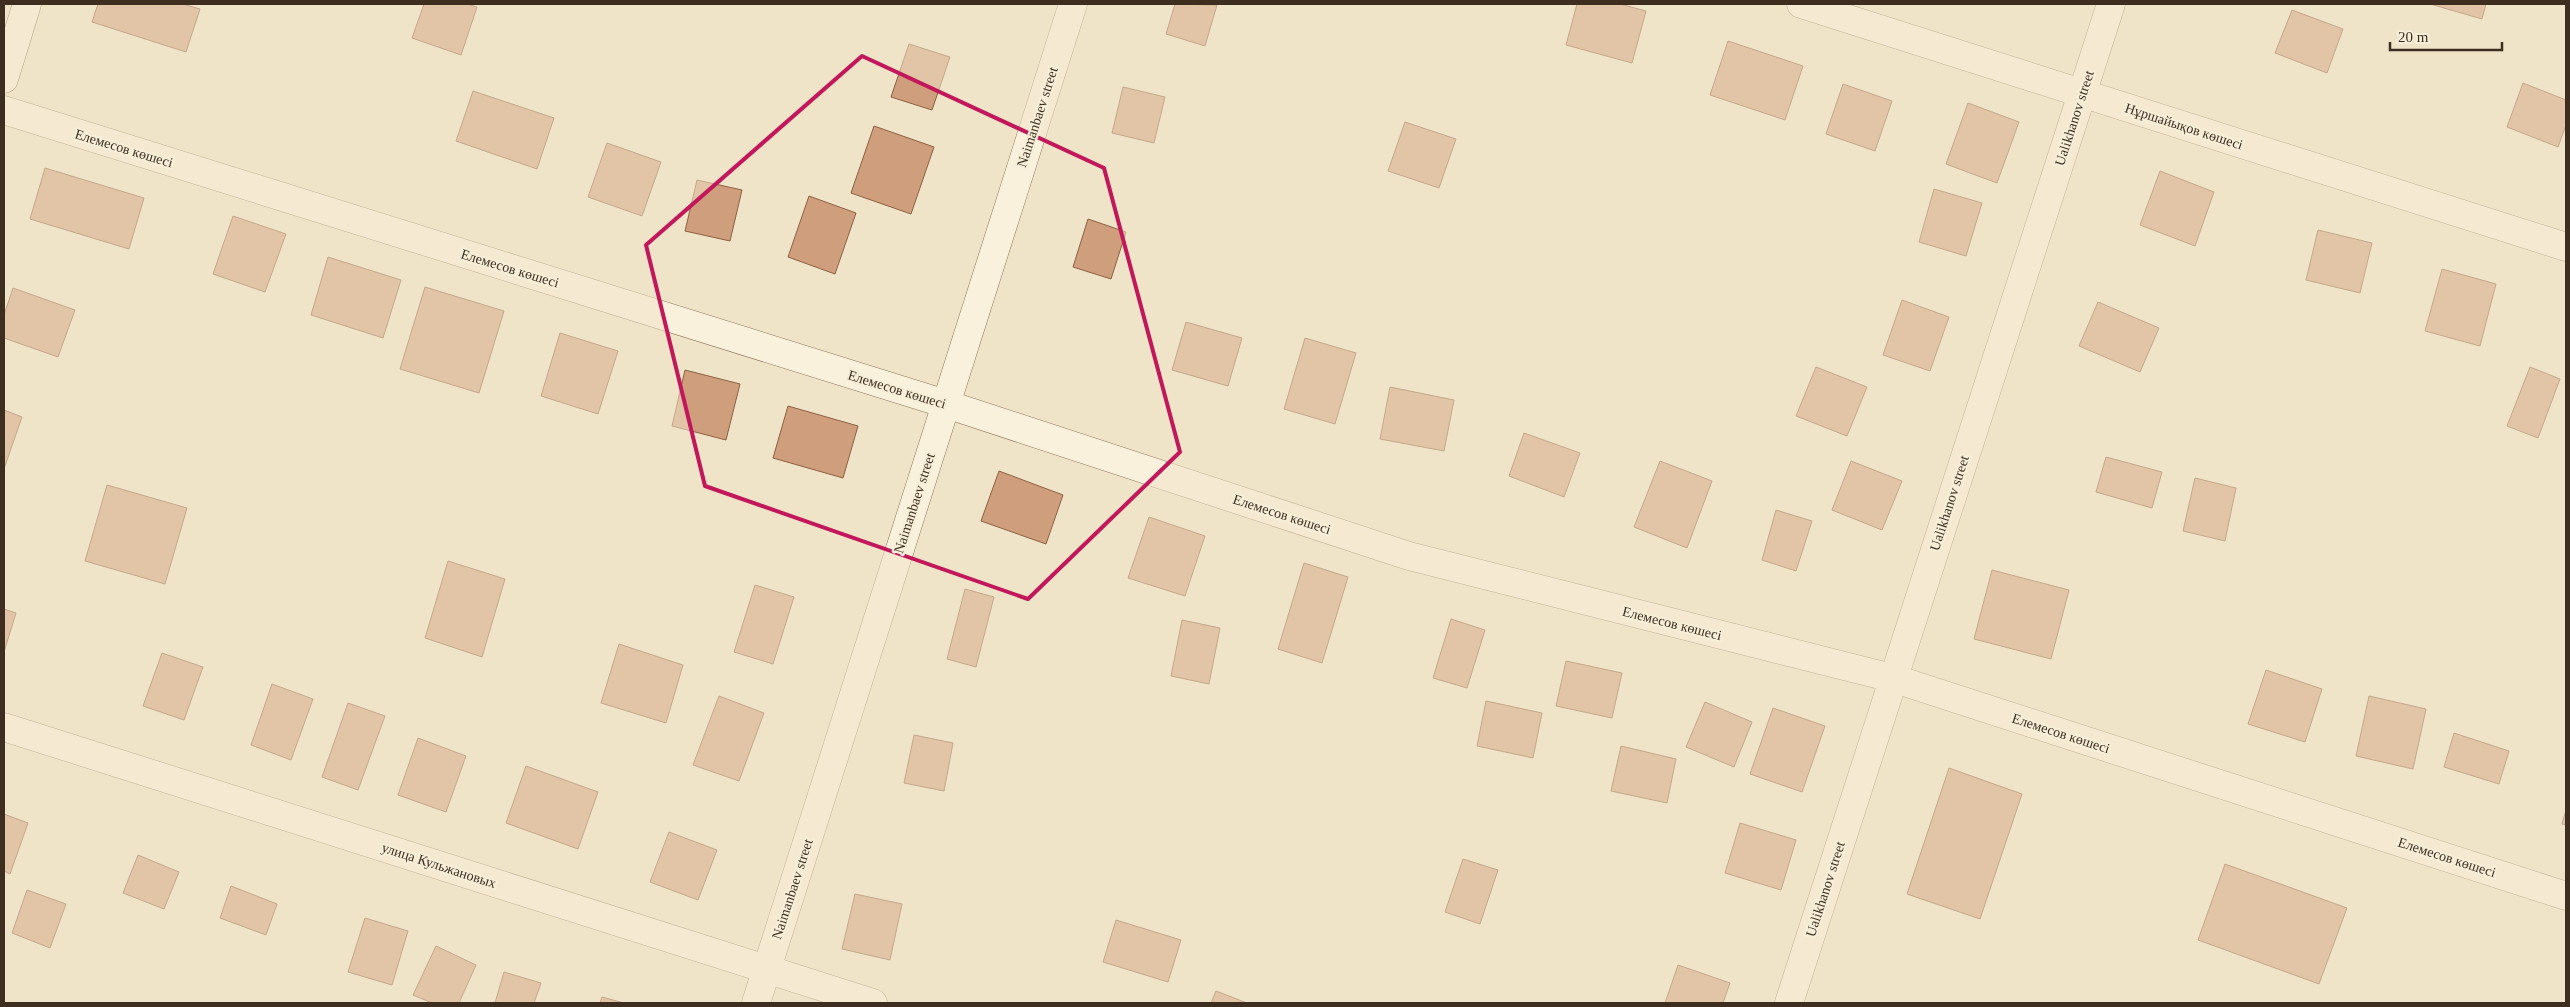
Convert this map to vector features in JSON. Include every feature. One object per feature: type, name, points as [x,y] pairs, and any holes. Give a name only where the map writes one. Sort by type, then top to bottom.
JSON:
[{"type":"street","points":[[4,78],[27,4]]},
{"type":"street","name":"Naimanbaev street","points":[[756,1003],[1073,4]]},
{"type":"street","name":"Нұршайықов көшесі","points":[[1801,4],[2566,248]]},
{"type":"street","name":"Ualikhanov street","points":[[1789,1003],[1892,678],[2111,4]]},
{"type":"street","name":"Елемесов көшесі","points":[[4,110],[946,404],[1409,556],[1892,678],[2566,896]]},
{"type":"street","name":"улица Кульжановых","points":[[4,728],[873,1003]]},
{"type":"highlighted area","points":[[862,56],[1104,168],[1180,452],[1028,599],[705,486],[646,245]]},
{"type":"building","points":[[98,4],[183,4],[200,9],[186,52],[92,22]]},
{"type":"building","points":[[424,4],[467,4],[477,7],[461,55],[412,38]]},
{"type":"building","points":[[1175,4],[1217,5],[1205,46],[1166,34]]},
{"type":"building","points":[[1577,4],[1620,4],[1646,11],[1632,63],[1566,45]]},
{"type":"building","points":[[2430,4],[2486,4],[2482,19]]},
{"type":"building","points":[[2292,10],[2343,29],[2327,73],[2275,53]]},
{"type":"building","points":[[1728,41],[1803,66],[1785,120],[1710,95]]},
{"type":"building","points":[[909,44],[950,57],[932,110],[891,97]]},
{"type":"building","points":[[2523,83],[2566,100],[2566,125],[2558,147],[2507,127]]},
{"type":"building","points":[[1843,84],[1892,101],[1875,151],[1826,134]]},
{"type":"building","points":[[1123,87],[1165,97],[1154,143],[1112,133]]},
{"type":"building","points":[[473,91],[554,118],[537,169],[456,141]]},
{"type":"building","points":[[1968,103],[2019,122],[1997,183],[1946,164]]},
{"type":"building","points":[[1405,122],[1456,139],[1439,188],[1388,171]]},
{"type":"building","points":[[874,126],[934,147],[911,214],[851,193]]},
{"type":"building","points":[[607,143],[661,162],[642,216],[588,197]]},
{"type":"building","points":[[45,168],[144,198],[129,249],[30,219]]},
{"type":"building","points":[[2160,171],[2214,192],[2195,246],[2140,225]]},
{"type":"building","points":[[697,180],[742,190],[730,241],[685,231]]},
{"type":"building","points":[[1934,189],[1982,203],[1966,256],[1919,242]]},
{"type":"building","points":[[809,196],[856,213],[835,274],[788,257]]},
{"type":"building","points":[[233,216],[286,234],[265,292],[213,274]]},
{"type":"building","points":[[1088,219],[1126,232],[1111,279],[1073,267]]},
{"type":"building","points":[[2318,230],[2372,243],[2360,293],[2306,280]]},
{"type":"building","points":[[328,257],[401,280],[383,338],[311,315]]},
{"type":"building","points":[[2442,269],[2496,284],[2480,346],[2425,331]]},
{"type":"building","points":[[425,287],[504,311],[479,393],[400,369]]},
{"type":"building","points":[[13,288],[75,310],[58,357],[4,338],[4,315]]},
{"type":"building","points":[[1902,300],[1949,317],[1930,371],[1883,355]]},
{"type":"building","points":[[2098,302],[2159,328],[2140,372],[2079,346]]},
{"type":"building","points":[[1186,322],[1242,338],[1228,386],[1172,370]]},
{"type":"building","points":[[560,333],[618,351],[598,414],[541,396]]},
{"type":"building","points":[[1305,338],[1356,353],[1335,424],[1284,409]]},
{"type":"building","points":[[1816,367],[1867,387],[1847,436],[1796,416]]},
{"type":"building","points":[[2530,367],[2560,379],[2538,438],[2507,426]]},
{"type":"building","points":[[685,370],[740,384],[726,440],[672,426]]},
{"type":"building","points":[[1390,387],[1454,400],[1444,451],[1380,439]]},
{"type":"building","points":[[788,406],[858,426],[843,478],[773,458]]},
{"type":"building","points":[[4,410],[22,417],[4,469]]},
{"type":"building","points":[[1524,433],[1580,453],[1564,497],[1509,476]]},
{"type":"building","points":[[2106,457],[2162,472],[2152,508],[2096,492]]},
{"type":"building","points":[[1660,461],[1712,481],[1687,548],[1634,527]]},
{"type":"building","points":[[1851,461],[1902,481],[1882,530],[1832,510]]},
{"type":"building","points":[[999,471],[1063,495],[1046,544],[981,521]]},
{"type":"building","points":[[2195,478],[2236,488],[2225,541],[2183,531]]},
{"type":"building","points":[[107,485],[187,508],[165,584],[85,561]]},
{"type":"building","points":[[1776,510],[1812,521],[1796,571],[1762,560]]},
{"type":"building","points":[[1149,517],[1205,536],[1185,596],[1128,578]]},
{"type":"building","points":[[448,561],[505,579],[482,657],[425,638]]},
{"type":"building","points":[[1304,563],[1348,577],[1322,663],[1278,649]]},
{"type":"building","points":[[1992,570],[2069,590],[2051,659],[1974,639]]},
{"type":"building","points":[[755,585],[794,597],[773,664],[734,652]]},
{"type":"building","points":[[965,589],[994,597],[976,667],[947,659]]},
{"type":"building","points":[[4,609],[16,613],[4,652]]},
{"type":"building","points":[[1451,619],[1485,630],[1467,688],[1433,678]]},
{"type":"building","points":[[1182,620],[1220,628],[1209,684],[1171,676]]},
{"type":"building","points":[[619,644],[683,665],[666,723],[601,703]]},
{"type":"building","points":[[162,653],[203,667],[184,720],[143,706]]},
{"type":"building","points":[[1566,661],[1622,673],[1612,718],[1556,706]]},
{"type":"building","points":[[2266,670],[2322,689],[2305,742],[2248,724]]},
{"type":"building","points":[[272,684],[313,699],[291,760],[251,745]]},
{"type":"building","points":[[719,696],[764,713],[739,781],[693,765]]},
{"type":"building","points":[[2369,696],[2426,709],[2413,769],[2356,756]]},
{"type":"building","points":[[1486,701],[1542,713],[1533,758],[1477,746]]},
{"type":"building","points":[[1705,702],[1752,722],[1734,767],[1686,747]]},
{"type":"building","points":[[348,703],[385,716],[358,790],[322,777]]},
{"type":"building","points":[[1773,708],[1825,726],[1802,792],[1750,774]]},
{"type":"building","points":[[2454,733],[2509,751],[2499,784],[2444,767]]},
{"type":"building","points":[[914,735],[953,743],[944,791],[904,783]]},
{"type":"building","points":[[418,738],[466,756],[446,812],[398,795]]},
{"type":"building","points":[[1621,746],[1676,759],[1667,803],[1611,791]]},
{"type":"building","points":[[526,766],[598,792],[578,849],[506,823]]},
{"type":"building","points":[[1949,768],[2022,794],[1980,919],[1907,894]]},
{"type":"building","points":[[2566,810],[2566,825],[2562,824]]},
{"type":"building","points":[[4,814],[28,823],[10,874],[4,871]]},
{"type":"building","points":[[1740,823],[1796,840],[1781,890],[1725,873]]},
{"type":"building","points":[[669,832],[717,850],[698,900],[650,882]]},
{"type":"building","points":[[138,855],[179,872],[164,909],[123,893]]},
{"type":"building","points":[[1463,859],[1498,870],[1480,924],[1445,912]]},
{"type":"building","points":[[2225,864],[2347,908],[2319,984],[2198,940]]},
{"type":"building","points":[[231,886],[277,904],[266,935],[220,918]]},
{"type":"building","points":[[27,890],[66,904],[50,948],[12,933]]},
{"type":"building","points":[[855,894],[902,904],[890,960],[842,949]]},
{"type":"building","points":[[365,918],[408,931],[392,985],[348,972]]},
{"type":"building","points":[[1116,920],[1181,940],[1168,982],[1103,962]]},
{"type":"building","points":[[436,946],[476,965],[459,1003],[432,1003],[413,995]]},
{"type":"building","points":[[1678,965],[1730,983],[1723,1003],[1665,1003]]},
{"type":"building","points":[[504,972],[541,983],[534,1003],[495,1003]]},
{"type":"building","points":[[1216,991],[1247,1003],[1211,1003]]},
{"type":"building","points":[[602,997],[624,1003],[600,1003]]}]
